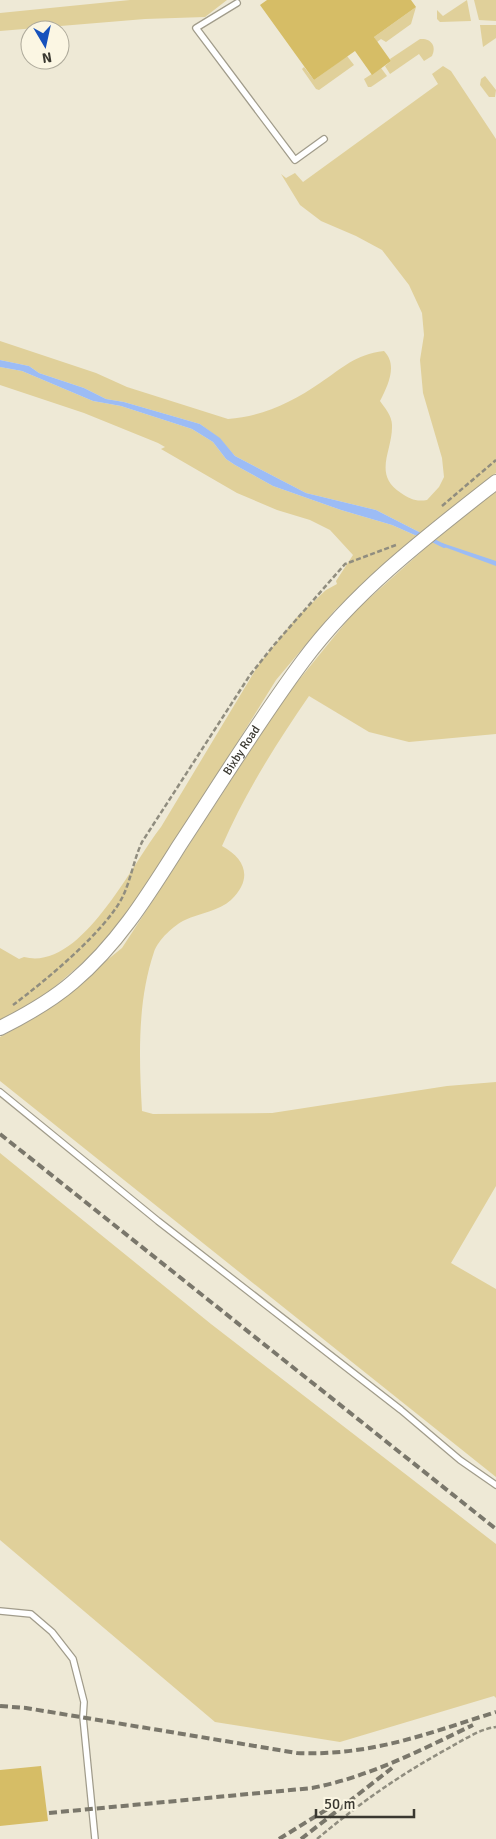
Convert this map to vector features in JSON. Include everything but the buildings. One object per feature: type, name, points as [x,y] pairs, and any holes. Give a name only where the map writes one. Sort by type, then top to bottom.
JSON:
[{"type":"street","name":"Bixby Road","points":[[0,1028],[29,1013],[73,982],[117,937],[141,908],[257,726],[304,660],[355,602],[420,542],[496,482]]},
{"type":"lane","points":[[237,3],[196,28],[295,160],[324,139]]},
{"type":"lane","points":[[0,1092],[158,1221],[401,1410],[460,1460],[496,1485]]},
{"type":"lane","points":[[0,1611],[31,1614],[52,1632],[73,1659],[84,1702],[83,1717],[95,1839]]},
{"type":"path","points":[[438,510],[496,460]]},
{"type":"path","points":[[7,1009],[47,978],[89,939],[113,911],[122,898],[134,859],[142,842],[250,675],[274,645],[345,564],[398,544]]},
{"type":"path","points":[[317,1839],[399,1776],[465,1739],[496,1727]]},
{"type":"shaded area","points":[[130,0],[227,0],[205,17],[145,19],[70,25],[70,20],[20,20],[20,29],[0,31],[0,13]]},
{"type":"shaded area","points":[[467,0],[471,21],[440,22],[437,19],[437,10],[443,16]]},
{"type":"shaded area","points":[[474,0],[496,0],[496,21],[479,20]]},
{"type":"shaded area","points":[[416,7],[411,24],[386,42],[381,39],[377,42],[374,37]]},
{"type":"shaded area","points":[[480,25],[496,25],[496,38],[483,47]]},
{"type":"shaded area","points":[[420,39],[432,43],[434,49],[432,56],[424,61],[419,54],[390,74],[385,66],[391,61],[390,59]]},
{"type":"shaded area","points":[[347,56],[354,65],[319,90],[316,89],[302,69],[304,67],[314,80]]},
{"type":"shaded area","points":[[443,66],[451,71],[496,139],[496,473],[421,533],[376,510],[306,493],[235,456],[219,438],[200,424],[124,402],[106,399],[84,388],[39,373],[29,366],[0,360],[0,341],[96,373],[127,387],[228,419],[264,412],[288,402],[357,359],[365,355],[384,351],[390,362],[391,369],[380,401],[392,422],[386,462],[388,478],[392,486],[407,497],[416,500],[427,500],[439,487],[444,477],[442,458],[423,393],[420,360],[424,335],[422,313],[409,285],[382,250],[321,221],[300,205],[281,174],[286,178],[295,173],[303,182],[438,84],[432,74]]},
{"type":"shaded area","points":[[381,68],[387,76],[371,87],[368,87],[364,79]]},
{"type":"shaded area","points":[[485,76],[496,90],[495,97],[489,97],[480,85],[481,79]]},
{"type":"shaded area","points":[[0,367],[22,371],[93,401],[121,406],[192,429],[213,442],[226,459],[273,486],[341,510],[392,525],[417,536],[335,610],[276,680],[188,822],[119,924],[94,953],[45,995],[0,1021],[0,948],[19,959],[24,957],[45,957],[65,948],[103,912],[161,827],[259,664],[297,617],[326,590],[337,584],[336,581],[353,555],[330,530],[310,520],[277,510],[237,493],[161,449],[165,447],[158,443],[84,413],[0,385]]},
{"type":"shaded area","points":[[496,491],[496,734],[409,742],[369,732],[309,696],[262,769],[222,846],[237,857],[244,870],[242,885],[238,892],[221,907],[181,922],[167,933],[156,947],[148,971],[142,1011],[140,1071],[142,1111],[153,1114],[272,1113],[447,1086],[496,1082],[496,1186],[451,1263],[496,1289],[496,1477],[0,1081],[0,1037],[38,1016],[122,948],[285,697],[355,611],[430,544]]},
{"type":"shaded area","points":[[0,1153],[211,1324],[496,1544],[496,1698],[494,1696],[340,1742],[215,1722],[0,1540]]},
{"type":"water","points":[[0,360],[29,366],[39,373],[84,388],[106,399],[124,402],[200,424],[220,438],[235,456],[306,493],[376,510],[421,533],[417,536],[392,525],[341,510],[273,486],[226,459],[213,442],[192,429],[121,406],[93,401],[22,371],[0,367]]},
{"type":"water","points":[[442,543],[496,561],[496,566],[439,545]]},
{"type":"waterway","points":[[430,539],[444,546]]},
{"type":"railway","points":[[0,1134],[496,1529]]},
{"type":"railway","points":[[0,1706],[26,1708],[297,1753],[324,1753],[374,1747],[398,1742],[496,1712]]},
{"type":"railway","points":[[49,1813],[312,1788],[374,1770],[473,1725]]},
{"type":"railway","points":[[301,1839],[392,1768]]},
{"type":"railway","points":[[279,1839],[334,1805]]}]
